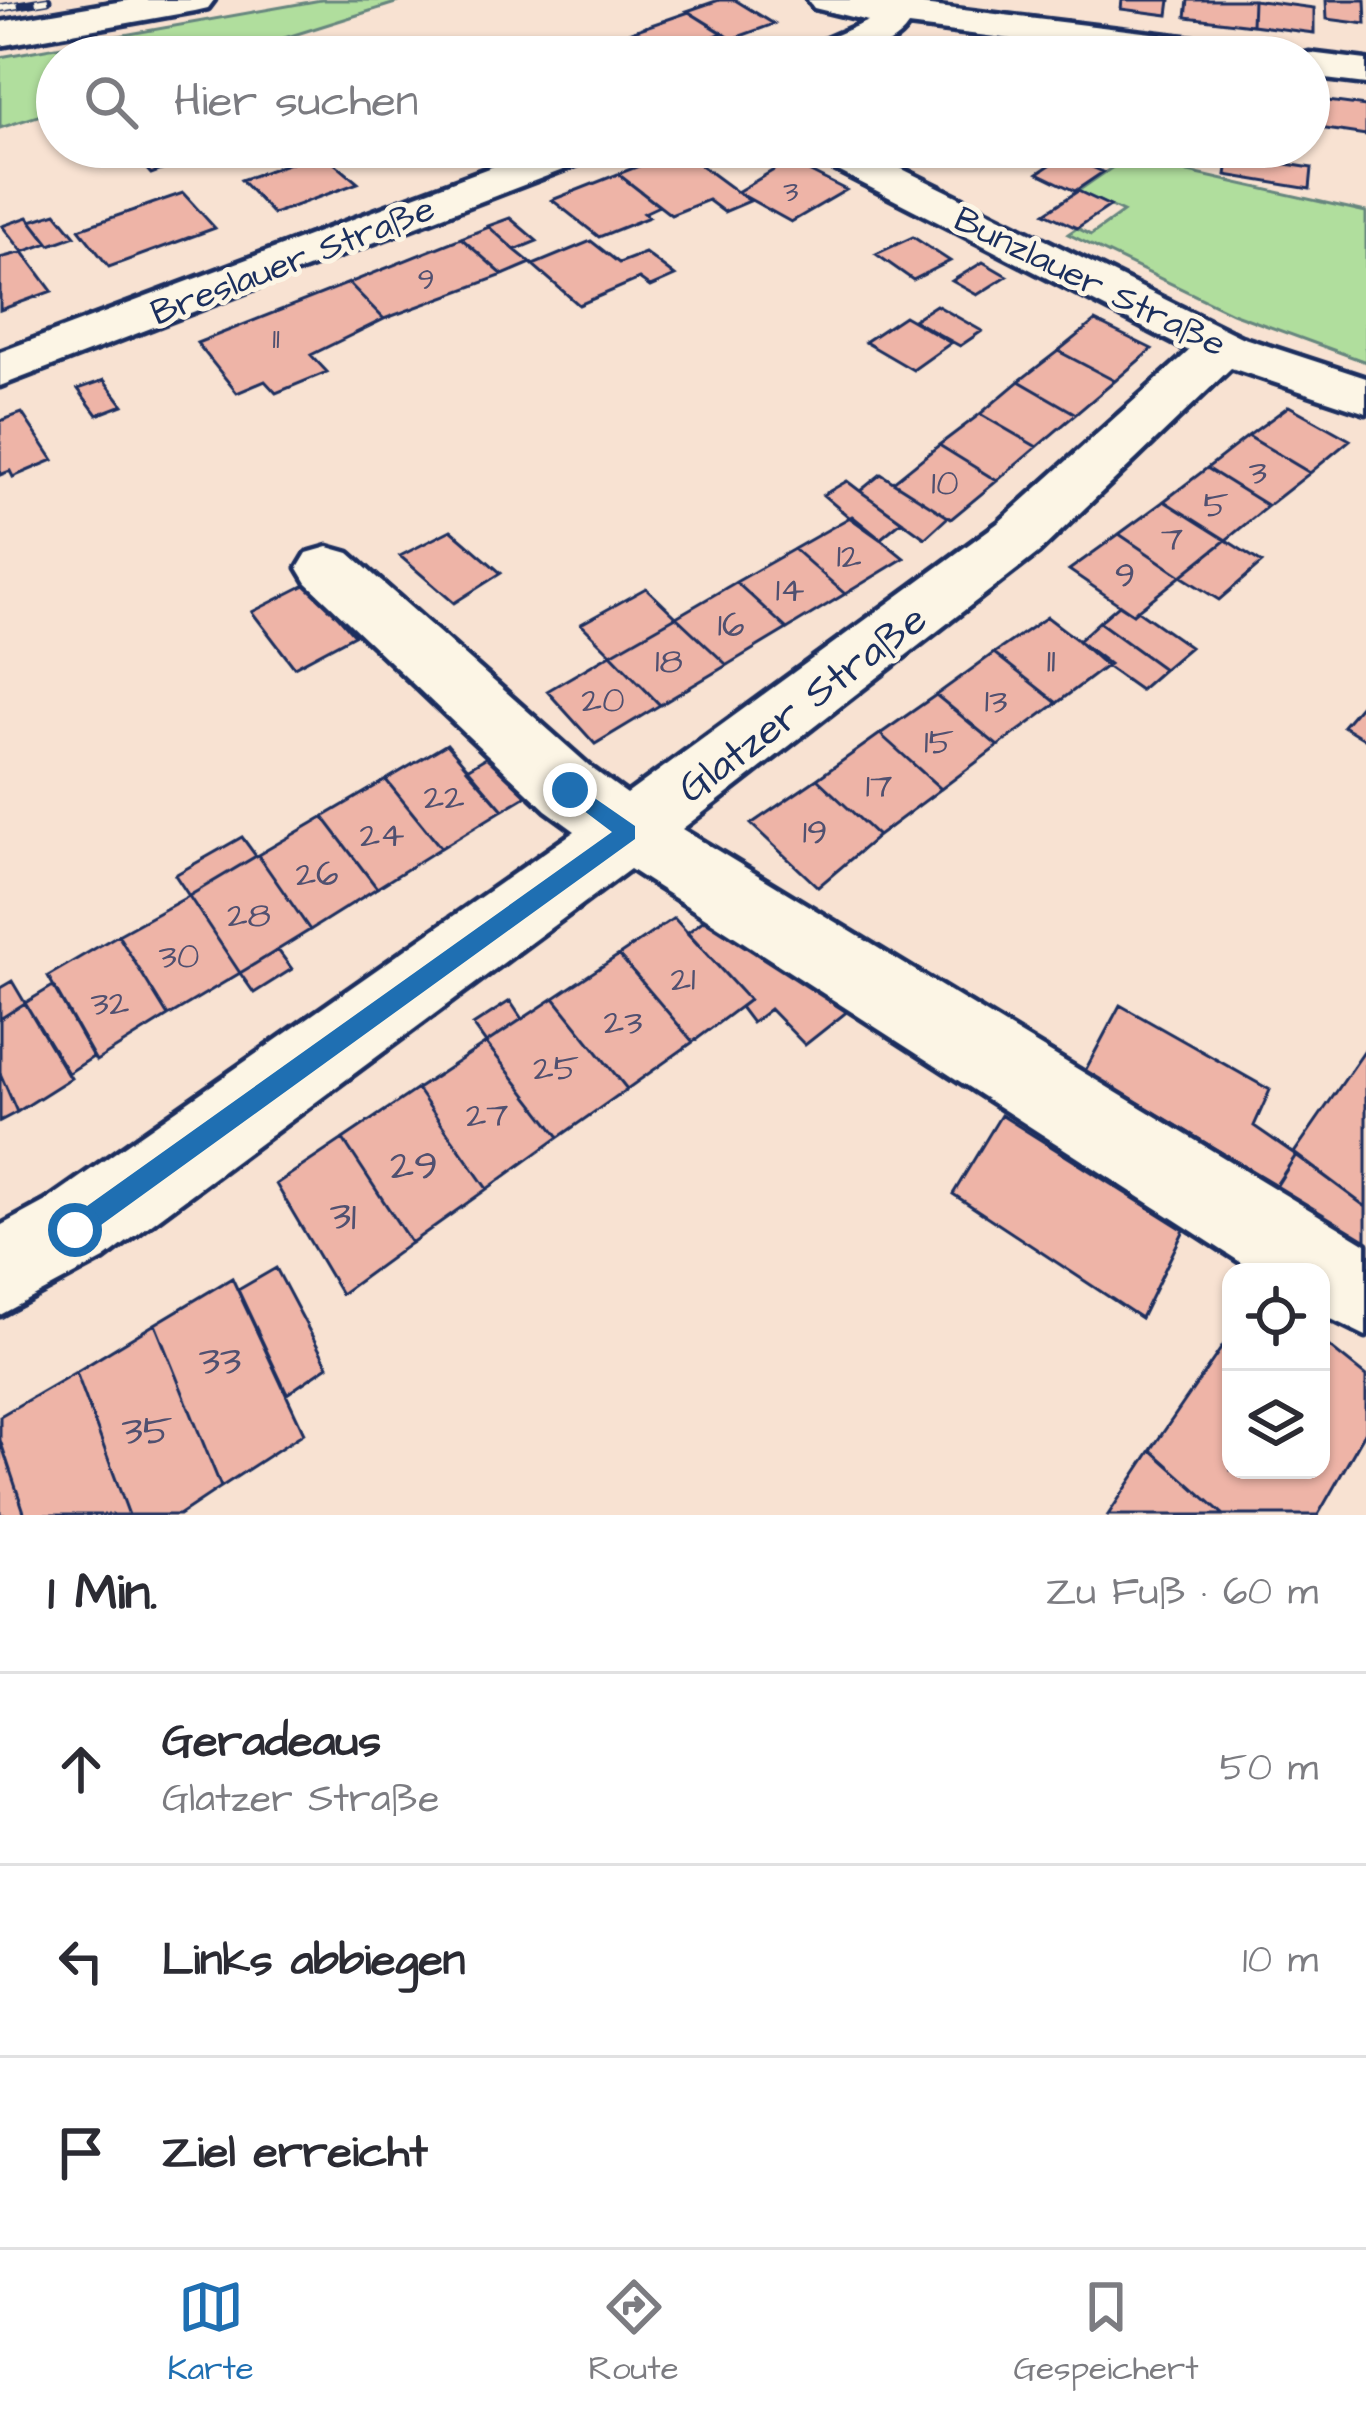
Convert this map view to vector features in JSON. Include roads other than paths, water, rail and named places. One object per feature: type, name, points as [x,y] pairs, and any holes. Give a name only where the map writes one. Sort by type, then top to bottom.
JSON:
[{"type":"street","points":[[0,34],[195,0]]},
{"type":"street","points":[[827,0],[893,14],[1076,36]]},
{"type":"street","points":[[868,36],[888,27],[893,14]]},
{"type":"street","points":[[1330,68],[1366,72]]},
{"type":"street","name":"Breslauer Straße","points":[[0,370],[529,168]]},
{"type":"street","name":"Bunzlauer Straße","points":[[866,168],[1223,348],[1366,396]]},
{"type":"street","name":"Glatzer Straße","points":[[0,1273],[75,1230],[628,832],[1018,538],[1223,348]]},
{"type":"street","points":[[328,568],[570,790],[628,832],[1366,1293]]},
{"type":"railway","points":[[0,8],[48,0]]}]
